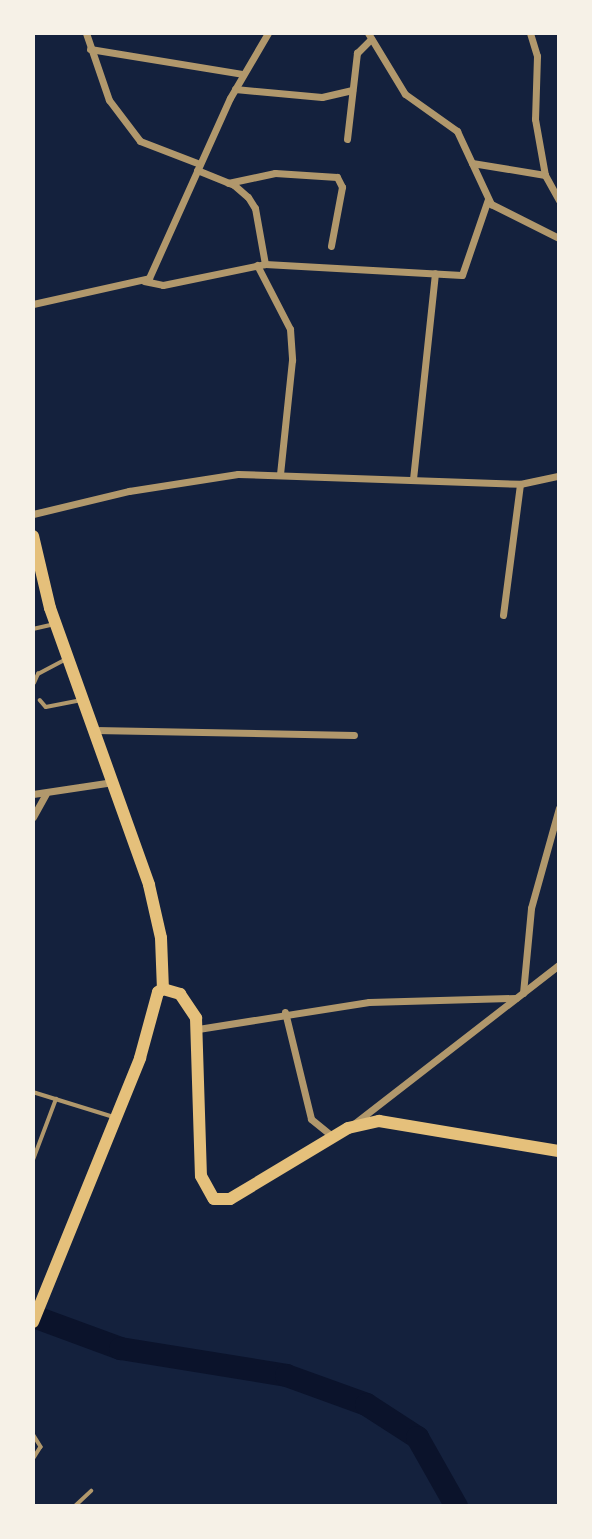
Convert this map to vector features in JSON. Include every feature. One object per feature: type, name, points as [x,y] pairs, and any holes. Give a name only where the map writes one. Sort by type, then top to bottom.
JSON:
[{"type":"main road","points":[[33,536],[56,624],[149,885],[161,938],[163,989]]},
{"type":"main road","points":[[33,1322],[116,1118],[158,992],[163,989],[175,991],[187,1001],[198,1029],[201,1176],[207,1194],[214,1199],[230,1199],[348,1128],[395,1121],[559,1151]]},
{"type":"street","points":[[86,33],[109,100],[140,141],[228,183],[255,208],[261,264],[286,317],[291,337],[279,474]]},
{"type":"street","points":[[144,281],[151,275],[234,89],[268,33]]},
{"type":"street","points":[[530,33],[537,68],[533,102],[545,174],[559,200]]},
{"type":"street","points":[[347,139],[357,53],[369,36],[405,94],[457,131],[488,199],[502,212],[559,238]]},
{"type":"street","points":[[90,49],[242,74]]},
{"type":"street","points":[[234,89],[322,97],[352,90]]},
{"type":"street","points":[[472,163],[545,174]]},
{"type":"street","points":[[228,183],[275,173],[337,177],[342,187],[331,246]]},
{"type":"street","points":[[33,304],[144,281],[163,285],[261,264],[465,273],[488,199]]},
{"type":"street","points":[[413,479],[435,273]]},
{"type":"street","points":[[33,514],[194,480],[279,474],[520,484],[559,476]]},
{"type":"street","points":[[503,615],[520,484]]},
{"type":"street","points":[[94,730],[354,735]]},
{"type":"street","points":[[33,794],[113,782]]},
{"type":"street","points":[[33,817],[46,794]]},
{"type":"street","points":[[519,995],[531,908],[557,823],[559,808]]},
{"type":"street","points":[[348,1128],[559,965]]},
{"type":"street","points":[[198,1029],[285,1012],[427,998],[519,995]]},
{"type":"street","points":[[285,1012],[311,1119],[333,1137]]},
{"type":"lane","points":[[33,629],[56,624]]},
{"type":"lane","points":[[34,683],[38,674],[68,658]]},
{"type":"lane","points":[[40,700],[46,707],[83,699]]},
{"type":"lane","points":[[33,1092],[116,1118]]},
{"type":"lane","points":[[33,1160],[56,1099]]},
{"type":"lane","points":[[33,1434],[41,1447],[33,1460]]},
{"type":"lane","points":[[75,1506],[91,1491]]},
{"type":"waterway","points":[[33,1316],[120,1348],[286,1375],[366,1404],[417,1437],[456,1506]]}]
